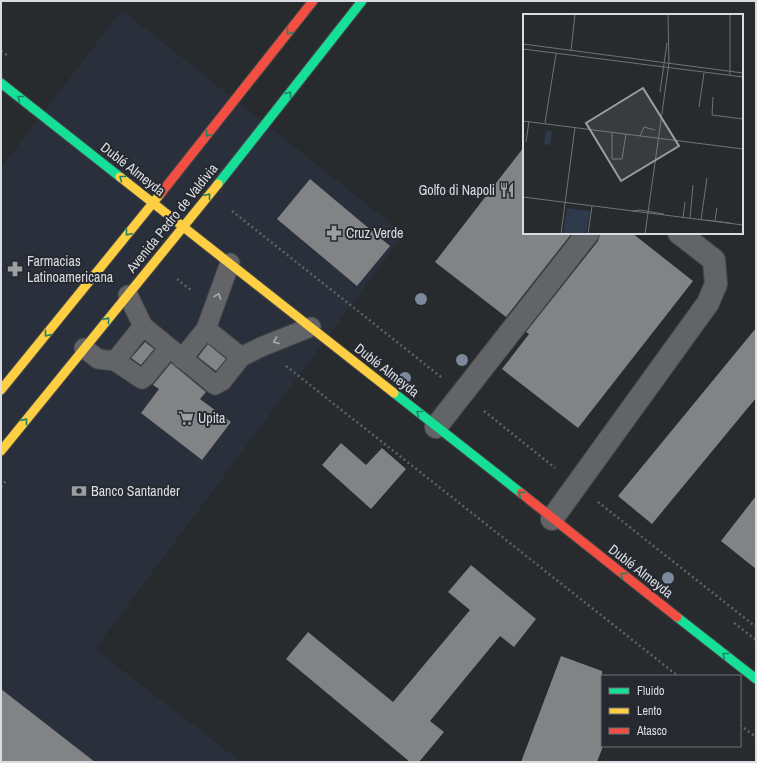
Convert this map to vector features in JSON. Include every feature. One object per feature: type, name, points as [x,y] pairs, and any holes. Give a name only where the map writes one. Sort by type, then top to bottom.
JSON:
[{"type":"main road","name":"Avenida Pedro de Valdivia","points":[[1,390],[313,1]]},
{"type":"main road","name":"Avenida Pedro de Valdivia","points":[[1,452],[84,348],[184,227],[362,1]]},
{"type":"main road","name":"Dublé Almeyda","points":[[1,83],[756,679]]},
{"type":"street","points":[[436,427],[587,234]]},
{"type":"street","points":[[552,519],[708,302],[716,284],[714,260],[680,234]]},
{"type":"lane","points":[[84,348],[98,359],[115,361],[142,379],[206,329],[230,263]]},
{"type":"lane","points":[[128,295],[143,326],[175,354],[215,384],[222,381],[241,357],[311,327]]},
{"type":"lane","points":[[115,361],[143,326]]},
{"type":"lane","points":[[206,329],[241,357]]},
{"type":"path","points":[[156,260],[214,309]]},
{"type":"path","points":[[262,347],[677,675]]},
{"type":"path","points":[[741,726],[756,737]]},
{"type":"shaded area","points":[[122,10],[404,234],[95,649],[241,762],[1,762],[1,168]]},
{"type":"building","name":"Golfo di Napoli","points":[[523,148],[523,234],[571,234],[506,317],[435,262]]},
{"type":"building","name":"Cruz Verde","points":[[310,179],[390,246],[357,286],[277,219]]},
{"type":"building","points":[[600,234],[633,234],[693,281],[578,428],[502,369],[529,334],[526,332],[598,241]]},
{"type":"building","points":[[756,328],[756,398],[652,524],[618,496]]},
{"type":"building","points":[[145,342],[154,349],[141,365],[131,358]]},
{"type":"building","points":[[208,344],[226,359],[216,371],[198,357]]},
{"type":"building","name":"Upita","points":[[171,363],[206,392],[200,399],[231,422],[202,460],[141,413],[159,389],[153,385]]},
{"type":"building","points":[[341,443],[366,465],[382,448],[406,469],[371,509],[322,465]]},
{"type":"building","points":[[756,496],[756,569],[721,541]]},
{"type":"building","points":[[471,565],[536,619],[514,647],[500,636],[430,721],[444,732],[419,762],[410,762],[286,659],[308,632],[393,702],[470,610],[448,592]]},
{"type":"building","points":[[561,656],[602,671],[602,749],[597,762],[521,762]]},
{"type":"building","points":[[1,689],[95,762],[1,762]]},
{"type":"traffic: fast","points":[[218,184],[362,1]]},
{"type":"traffic: fast","points":[[1,83],[120,177]]},
{"type":"traffic: fast","points":[[394,393],[521,493]]},
{"type":"traffic: fast","points":[[677,617],[756,679]]},
{"type":"traffic: slow","points":[[120,177],[394,393]]},
{"type":"traffic: slow","points":[[1,451],[218,184]]},
{"type":"traffic: slow","points":[[1,390],[161,193]]},
{"type":"traffic: jam","points":[[161,193],[313,1]]},
{"type":"traffic: jam","points":[[521,493],[677,617]]},
{"type":"place","name":"Golfo di Napoli","points":[[507,190]]},
{"type":"place","name":"Cruz Verde","points":[[334,233]]},
{"type":"place","name":"Farmacias Latinoamericana","points":[[15,269]]},
{"type":"place","name":"Upita","points":[[186,418]]},
{"type":"place","name":"Banco Santander","points":[[79,491]]}]
